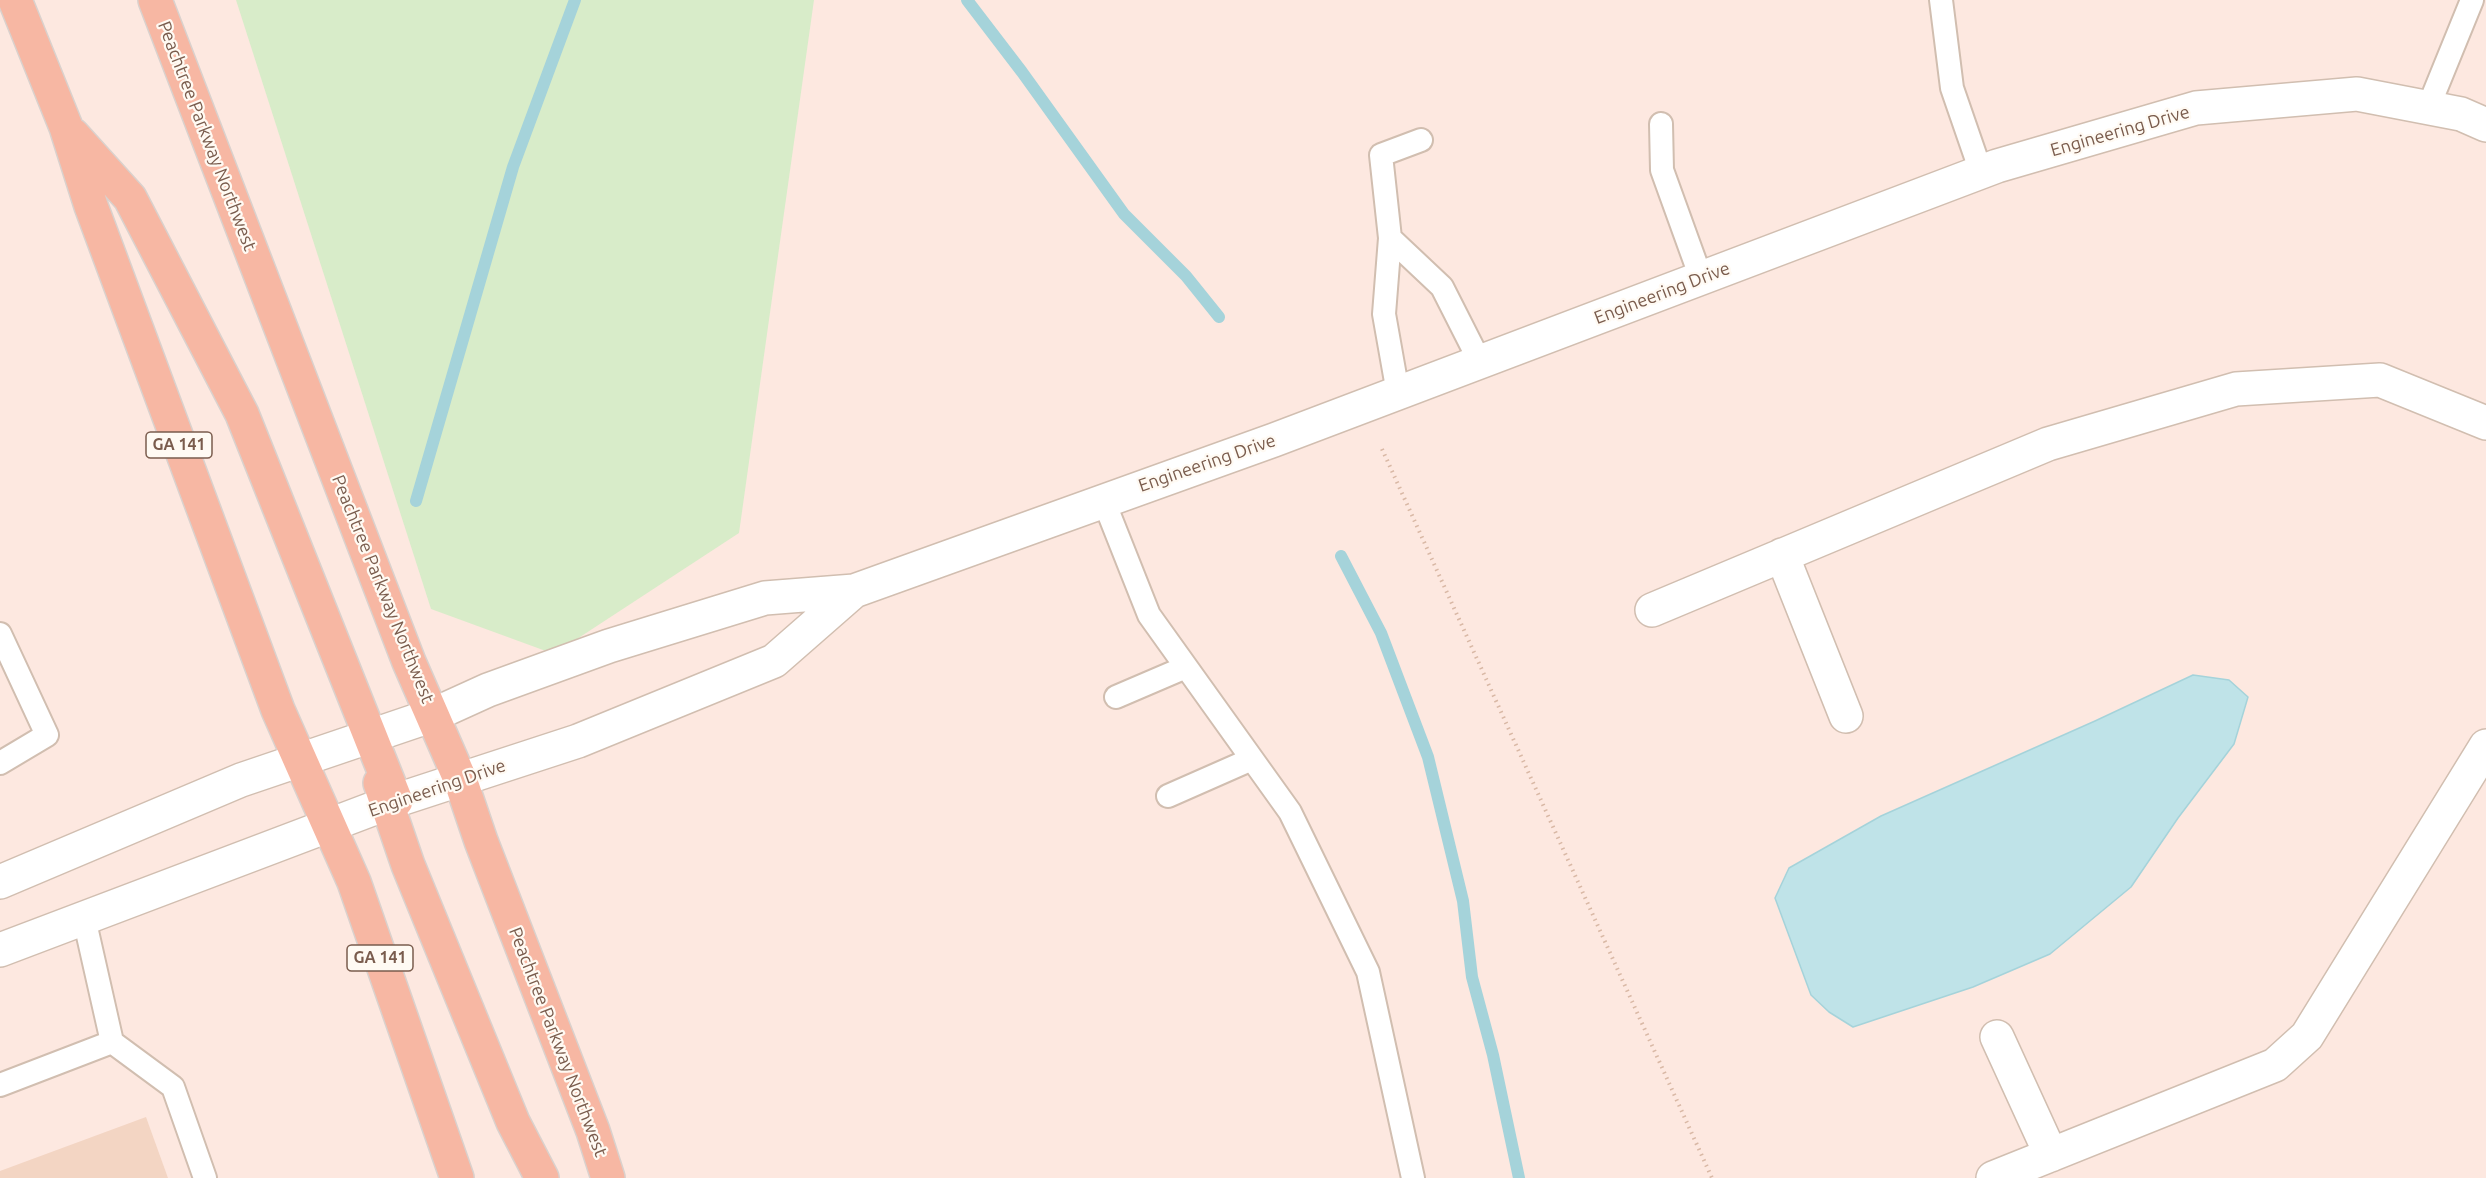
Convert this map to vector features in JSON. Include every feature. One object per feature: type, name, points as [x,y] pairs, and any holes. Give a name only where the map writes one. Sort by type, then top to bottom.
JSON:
[{"type":"highway","name":"GA 141","points":[[15,0],[66,127],[95,217],[278,710],[354,882],[457,1178]]},
{"type":"highway","name":"Peachtree Parkway Northwest","points":[[155,0],[405,651],[460,779],[481,841],[593,1131],[608,1178]]},
{"type":"highway","points":[[66,127],[130,198],[242,414],[392,802],[408,865],[509,1112],[542,1178]]},
{"type":"street","name":"Engineering Drive","points":[[0,882],[241,780],[433,715],[488,690],[609,646],[765,598],[854,591],[1103,499],[1274,440],[1981,172],[2196,108],[2357,94],[2461,114],[2486,125]]},
{"type":"street","points":[[1652,610],[2048,444],[2236,389],[2380,380],[2486,423]]},
{"type":"street","points":[[1782,555],[1846,716]]},
{"type":"street","name":"Engineering Drive","points":[[0,950],[392,802],[578,741],[774,661],[854,591]]},
{"type":"street","points":[[1993,1178],[2275,1065],[2307,1036],[2486,746]]},
{"type":"street","points":[[1997,1037],[2051,1155]]},
{"type":"lane","points":[[1941,0],[1952,88],[1981,172]]},
{"type":"lane","points":[[2428,108],[2472,0]]},
{"type":"lane","points":[[1661,124],[1662,170],[1701,278]]},
{"type":"lane","points":[[1398,393],[1384,314],[1390,238],[1381,155],[1421,140]]},
{"type":"lane","points":[[1390,238],[1442,286],[1480,362]]},
{"type":"lane","points":[[1103,499],[1149,615],[1290,812],[1368,972],[1413,1178]]},
{"type":"lane","points":[[0,634],[47,735],[0,763]]},
{"type":"lane","points":[[1116,697],[1186,667]]},
{"type":"lane","points":[[1168,796],[1252,759]]},
{"type":"lane","points":[[84,918],[112,1042],[173,1087],[205,1178]]},
{"type":"lane","points":[[0,1085],[112,1042]]},
{"type":"path","points":[[1382,449],[1712,1178]]},
{"type":"shaded area","points":[[0,0],[2486,0],[2486,1178],[0,1178]]},
{"type":"green space","points":[[236,0],[814,0],[739,533],[554,654],[431,609]]},
{"type":"water","points":[[2193,675],[2229,680],[2248,697],[2234,744],[2178,818],[2131,887],[2050,954],[1973,987],[1853,1027],[1829,1012],[1811,995],[1775,898],[1789,868],[1881,816]]},
{"type":"building","points":[[146,1117],[168,1178],[0,1178],[0,1171]]},
{"type":"waterway","points":[[416,501],[513,167],[575,0]]},
{"type":"waterway","points":[[967,0],[1124,214],[1186,276],[1219,317]]},
{"type":"waterway","points":[[1341,556],[1381,633],[1428,757],[1463,901],[1472,977],[1493,1055],[1519,1178]]}]
